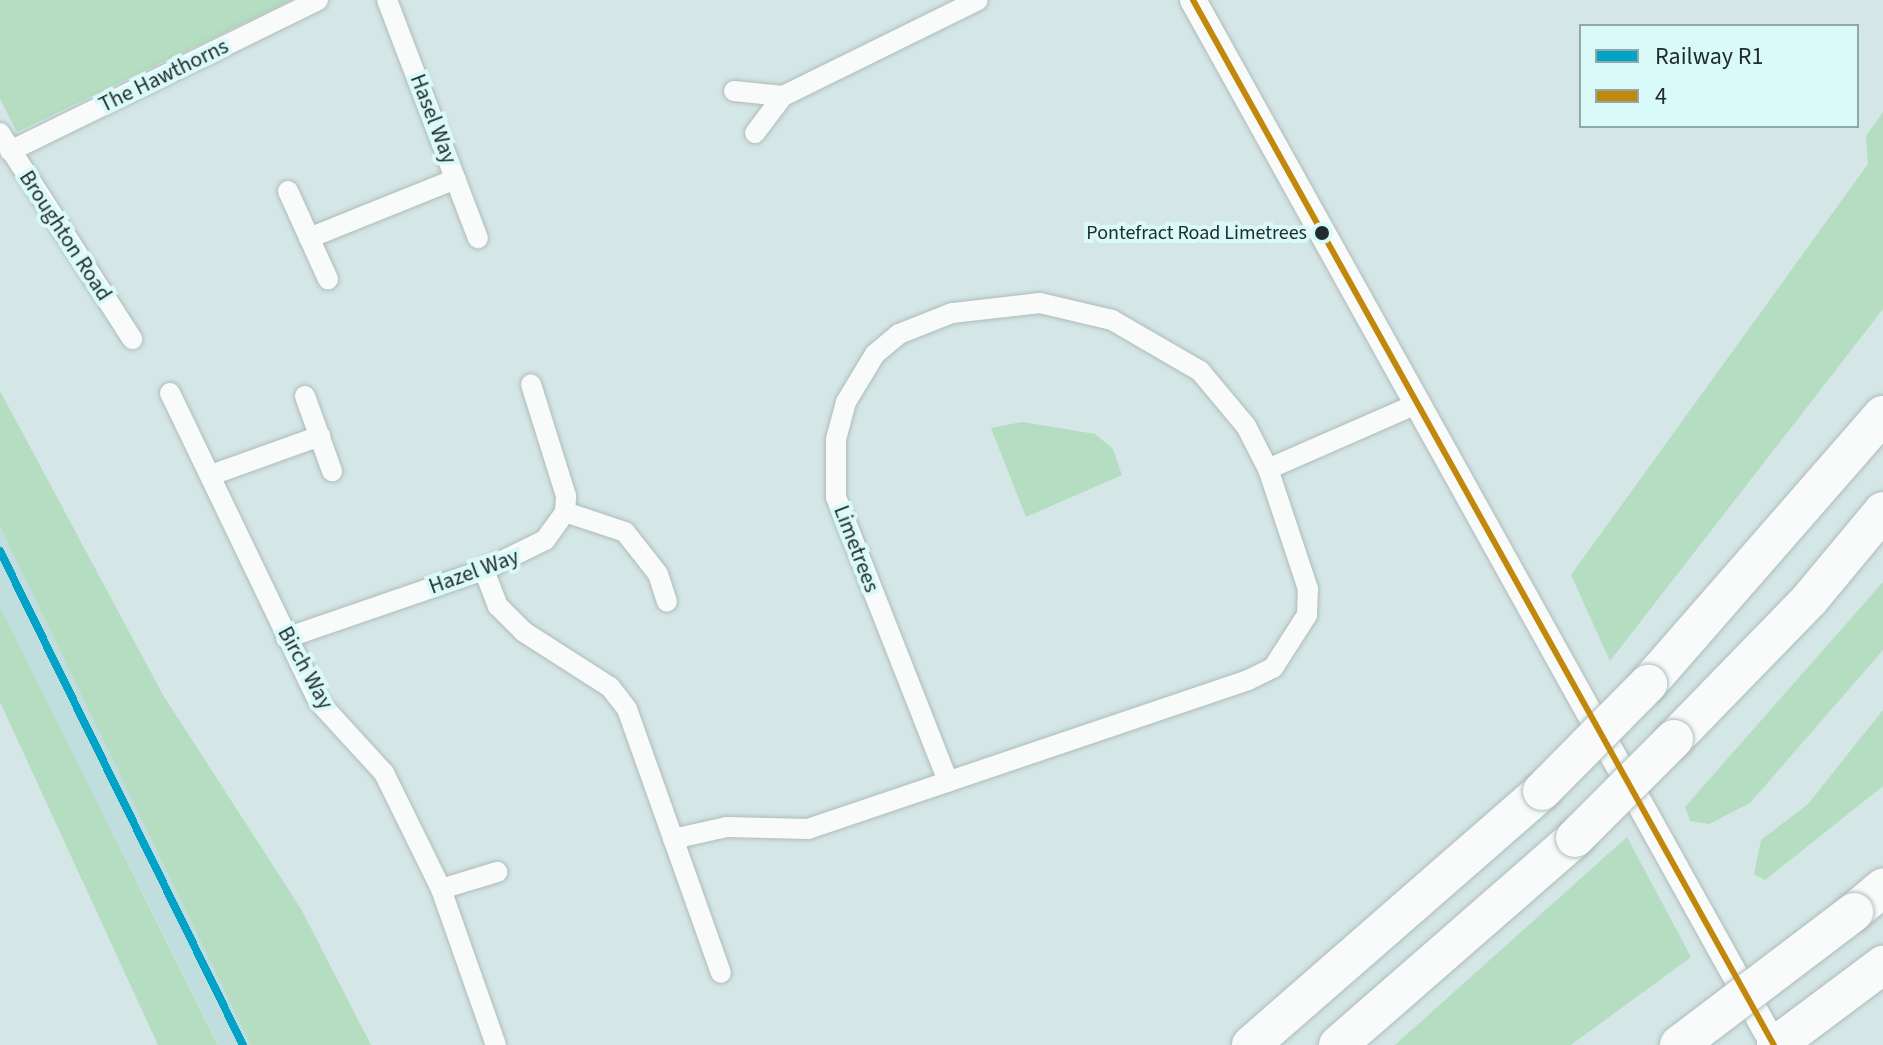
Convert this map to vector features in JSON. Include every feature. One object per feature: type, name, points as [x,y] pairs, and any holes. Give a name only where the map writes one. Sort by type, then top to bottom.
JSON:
[{"type":"highway","points":[[1830,481],[1883,396]]},
{"type":"highway","points":[[1251,1045],[1542,791],[1648,684],[1830,481],[1883,415]]},
{"type":"highway","points":[[1338,1045],[1575,838],[1810,599],[1883,511]]},
{"type":"highway","points":[[1679,1045],[1883,888]]},
{"type":"highway","points":[[1775,1045],[1883,965]]},
{"type":"street","name":"The Hawthorns","points":[[10,151],[318,0]]},
{"type":"street","name":"Hasel Way","points":[[387,0],[478,238]]},
{"type":"street","points":[[755,133],[783,96],[978,0]]},
{"type":"street","points":[[1193,0],[1775,1045]]},
{"type":"street","points":[[734,91],[783,96]]},
{"type":"street","name":"Broughton Road","points":[[0,133],[132,339]]},
{"type":"street","points":[[309,238],[456,179]]},
{"type":"street","points":[[288,191],[328,279]]},
{"type":"street","name":"Limetrees","points":[[673,839],[727,827],[778,833],[832,821],[948,782],[1273,668],[1307,615],[1308,589],[1268,469],[1246,426],[1200,371],[1112,320],[1040,303],[987,306],[924,322],[875,354],[846,402],[836,439],[836,497],[948,782]]},
{"type":"street","points":[[531,384],[565,512],[625,532],[658,574],[667,602]]},
{"type":"street","name":"Birch Way","points":[[170,393],[214,474],[286,638],[319,702],[384,773],[441,889],[496,1045]]},
{"type":"street","points":[[305,396],[332,471]]},
{"type":"street","points":[[1268,469],[1419,403]]},
{"type":"street","points":[[214,474],[320,436]]},
{"type":"street","name":"Hazel Way","points":[[286,638],[528,553],[565,512]]},
{"type":"street","points":[[484,570],[498,606],[524,632],[610,687],[627,709],[721,973]]},
{"type":"street","points":[[441,889],[497,872]]},
{"type":"shaded area","points":[[0,526],[200,930],[251,1045],[218,1045],[0,606]]},
{"type":"green space","points":[[0,0],[292,0],[17,132],[0,99]]},
{"type":"green space","points":[[1883,112],[1883,309],[1610,661],[1571,575],[1868,164],[1866,136]]},
{"type":"green space","points":[[0,391],[163,695],[301,909],[371,1045],[251,1045],[0,526]]},
{"type":"green space","points":[[1022,422],[1095,434],[1113,449],[1122,475],[1026,517],[991,428]]},
{"type":"green space","points":[[1883,582],[1883,650],[1750,803],[1709,824],[1690,821],[1685,807]]},
{"type":"green space","points":[[0,606],[218,1045],[158,1045],[0,702]]},
{"type":"green space","points":[[1883,710],[1883,786],[1765,880],[1754,874],[1761,840],[1808,804]]},
{"type":"green space","points":[[1627,837],[1691,957],[1571,1045],[1395,1045]]},
{"type":"rail line","name":"R1","points":[[0,551],[243,1045]]},
{"type":"transit line","name":"4","points":[[1193,0],[1774,1045]]},
{"type":"place","name":"Pontefract Road Limetrees","points":[[1322,233]]}]
